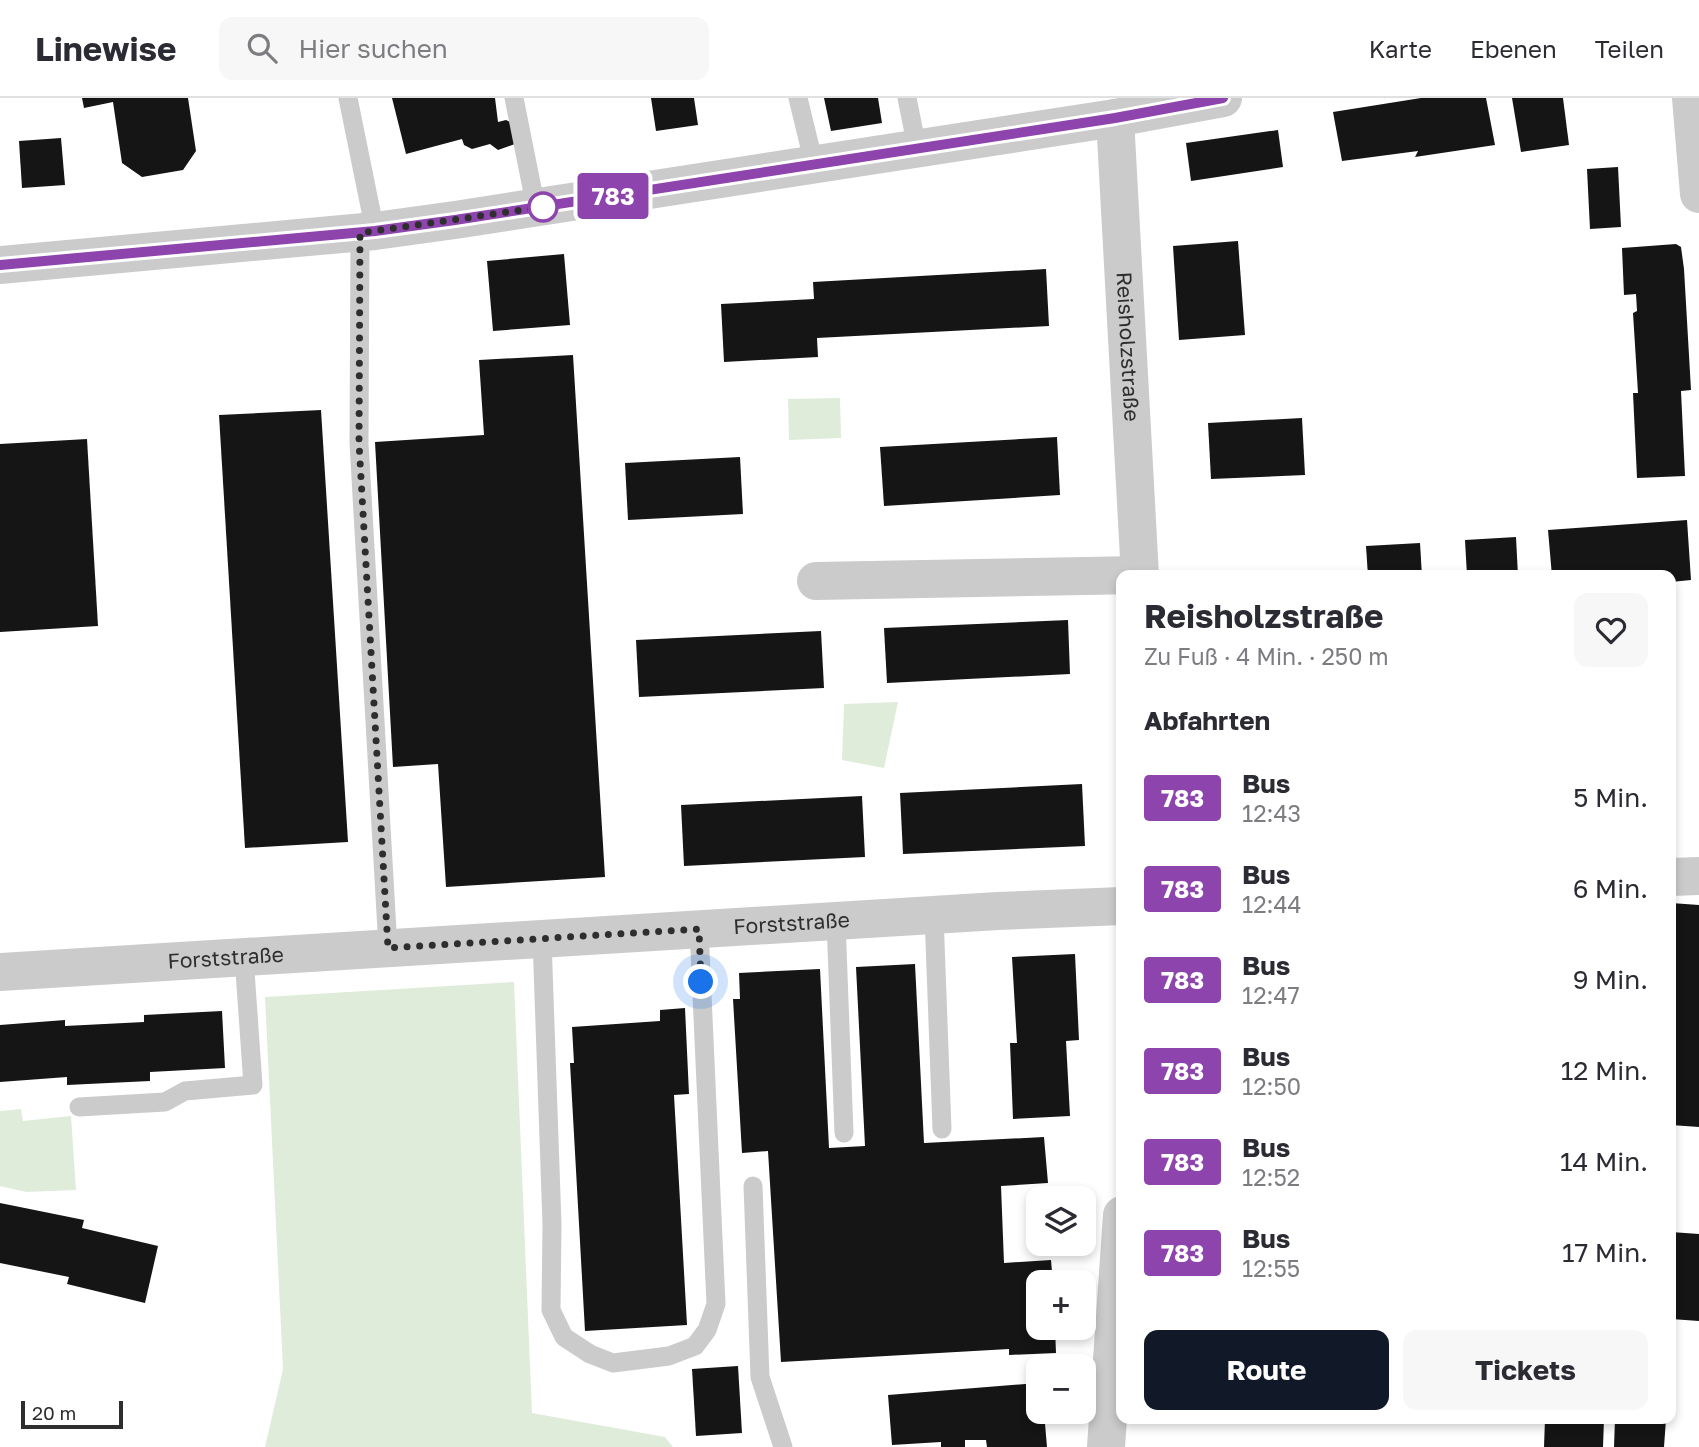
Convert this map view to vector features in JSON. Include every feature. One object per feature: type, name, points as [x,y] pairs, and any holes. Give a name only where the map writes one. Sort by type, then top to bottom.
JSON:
[{"type":"street","points":[[0,265],[367,232],[1115,118],[1223,98]]},
{"type":"street","points":[[1690,98],[1699,194]]},
{"type":"street","name":"Reisholzstraße","points":[[1115,118],[1140,570]]},
{"type":"street","name":"Reisholzstraße","points":[[816,581],[1116,575]]},
{"type":"street","points":[[1676,877],[1699,876]]},
{"type":"street","name":"Forststraße","points":[[0,972],[1116,906]]},
{"type":"street","points":[[1106,1447],[1116,1318]]},
{"type":"lane","points":[[348,98],[367,232],[359,443],[388,948]]},
{"type":"lane","points":[[514,98],[536,208]]},
{"type":"lane","points":[[798,98],[814,164]]},
{"type":"lane","points":[[907,98],[917,148]]},
{"type":"lane","points":[[934,915],[942,1129]]},
{"type":"lane","points":[[836,921],[844,1133]]},
{"type":"lane","points":[[542,939],[552,1224],[551,1310],[564,1337],[590,1354],[613,1363],[669,1356],[695,1346],[707,1330],[716,1304],[699,929]]},
{"type":"lane","points":[[79,1107],[165,1102],[185,1091],[253,1085],[244,957]]},
{"type":"lane","points":[[753,1186],[760,1377],[783,1447]]},
{"type":"green space","points":[[840,398],[841,438],[789,440],[788,399]]},
{"type":"green space","points":[[898,702],[884,768],[842,760],[844,704]]},
{"type":"green space","points":[[514,982],[532,1413],[665,1437],[673,1447],[265,1447],[283,1369],[265,997]]},
{"type":"green space","points":[[21,1109],[23,1121],[71,1116],[76,1190],[26,1192],[0,1186],[0,1111]]},
{"type":"building","points":[[82,98],[188,98],[196,151],[183,170],[142,177],[122,163],[113,102],[84,108]]},
{"type":"building","points":[[392,98],[495,98],[498,122],[506,120],[512,123],[515,144],[498,150],[490,144],[472,149],[464,145],[462,139],[406,154]]},
{"type":"building","points":[[651,98],[694,98],[698,125],[656,131]]},
{"type":"building","points":[[824,98],[878,98],[882,123],[831,131]]},
{"type":"building","points":[[1421,98],[1486,98],[1495,145],[1415,157],[1418,151],[1342,161],[1333,112]]},
{"type":"building","points":[[1512,98],[1563,98],[1569,145],[1521,152]]},
{"type":"building","points":[[1278,130],[1283,167],[1191,181],[1186,143]]},
{"type":"building","points":[[61,138],[65,185],[22,188],[19,141]]},
{"type":"building","points":[[1618,167],[1621,227],[1590,229],[1587,169]]},
{"type":"building","points":[[1238,241],[1245,335],[1179,340],[1173,246]]},
{"type":"building","points":[[1676,244],[1681,247],[1684,269],[1691,390],[1681,391],[1685,476],[1637,478],[1633,393],[1638,393],[1633,313],[1637,311],[1636,294],[1624,295],[1622,248]]},
{"type":"building","points":[[564,254],[570,325],[493,331],[487,261]]},
{"type":"building","points":[[1046,269],[1049,326],[817,338],[818,357],[724,362],[721,304],[814,299],[813,282]]},
{"type":"building","points":[[573,355],[605,877],[446,887],[438,764],[393,767],[375,442],[484,435],[479,360]]},
{"type":"building","points":[[321,410],[348,842],[245,848],[219,415]]},
{"type":"building","points":[[1302,418],[1305,475],[1211,479],[1208,423]]},
{"type":"building","points":[[1057,437],[1060,495],[884,506],[880,447]]},
{"type":"building","points":[[87,439],[98,626],[0,632],[0,444]]},
{"type":"building","points":[[740,457],[743,514],[628,520],[625,463]]},
{"type":"building","points":[[1687,520],[1691,580],[1676,582],[1676,570],[1551,570],[1548,530]]},
{"type":"building","points":[[1516,537],[1518,570],[1467,570],[1465,540]]},
{"type":"building","points":[[1420,543],[1422,570],[1368,570],[1366,546]]},
{"type":"building","points":[[1068,620],[1070,674],[887,683],[884,628]]},
{"type":"building","points":[[821,631],[824,688],[639,697],[636,640]]},
{"type":"building","points":[[1082,784],[1085,846],[903,854],[900,793]]},
{"type":"building","points":[[862,796],[865,857],[684,866],[681,805]]},
{"type":"building","points":[[1676,903],[1699,905],[1699,1127],[1676,1125]]},
{"type":"building","points":[[1075,954],[1079,1040],[1066,1041],[1070,1116],[1013,1119],[1010,1043],[1017,1043],[1012,957]]},
{"type":"building","points":[[915,964],[924,1143],[1044,1137],[1048,1183],[1001,1186],[1004,1263],[1051,1260],[1052,1270],[1026,1270],[1026,1340],[1055,1340],[1056,1353],[1009,1355],[1009,1349],[781,1362],[768,1151],[742,1153],[733,999],[740,999],[739,973],[820,969],[829,1148],[865,1146],[856,967]]},
{"type":"building","points":[[685,1008],[689,1094],[674,1095],[687,1325],[585,1331],[570,1063],[574,1063],[572,1027],[660,1021],[660,1010]]},
{"type":"building","points":[[222,1011],[225,1068],[150,1072],[150,1081],[67,1085],[67,1077],[0,1082],[0,1025],[65,1020],[65,1026],[144,1022],[144,1015]]},
{"type":"building","points":[[0,1203],[84,1220],[82,1228],[158,1246],[145,1303],[67,1284],[69,1277],[0,1263]]},
{"type":"building","points":[[1676,1232],[1699,1234],[1699,1321],[1676,1319]]},
{"type":"building","points":[[738,1366],[742,1433],[696,1436],[692,1369]]},
{"type":"building","points":[[1026,1384],[1026,1424],[1045,1424],[1047,1447],[987,1447],[986,1440],[965,1440],[965,1447],[941,1447],[941,1442],[892,1445],[888,1395]]},
{"type":"building","points":[[1545,1424],[1604,1424],[1603,1447],[1544,1447]]},
{"type":"building","points":[[1615,1424],[1666,1424],[1664,1447],[1614,1447]]},
{"type":"bus line","name":"783","points":[[0,265],[375,231],[1115,118],[1223,98]]},
{"type":"route","points":[[543,207],[360,233],[359,443],[388,948],[699,929],[701,982]]}]
